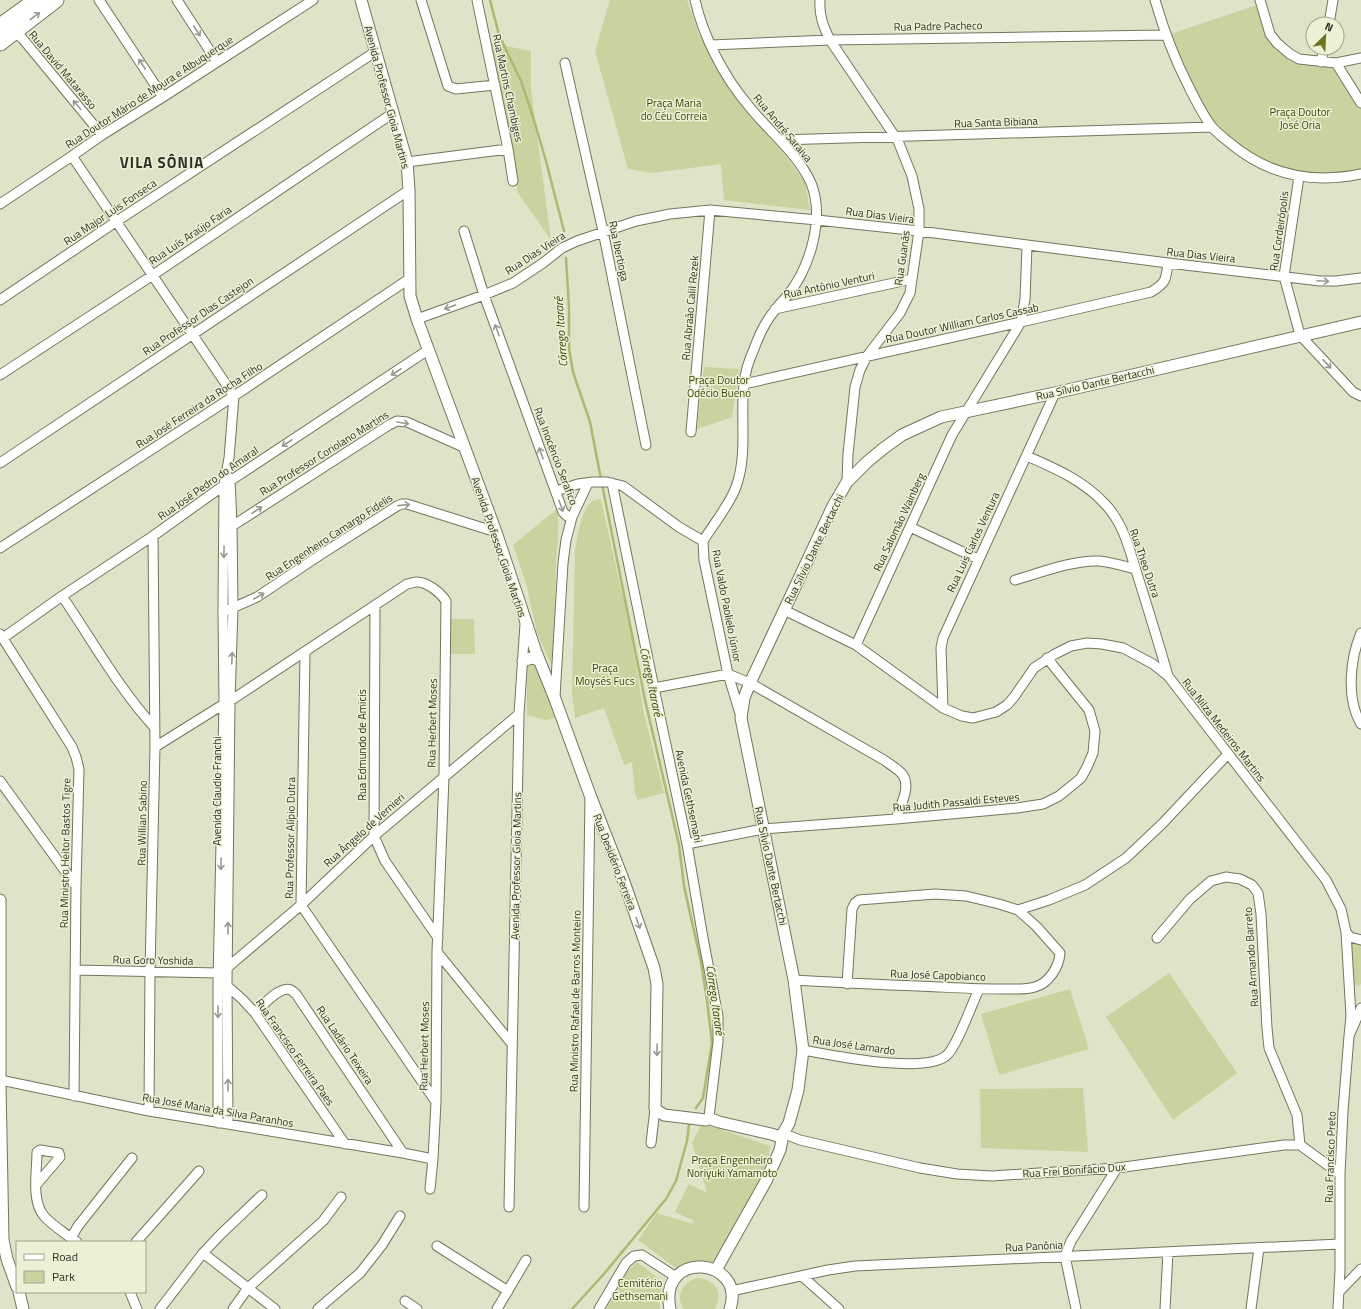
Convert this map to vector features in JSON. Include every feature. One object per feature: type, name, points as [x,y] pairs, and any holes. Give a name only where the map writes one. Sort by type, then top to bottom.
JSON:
[{"type":"highway","points":[[5,27],[56,0]]},
{"type":"highway","points":[[0,43],[5,27],[29,2]]},
{"type":"street","points":[[99,0],[163,97]]},
{"type":"street","points":[[177,0],[217,62]]},
{"type":"street","name":"Rua Doutor Mário de Moura e Albuquerque","points":[[0,204],[102,135],[313,0]]},
{"type":"street","name":"Avenida Professor Gioia Martins","points":[[361,0],[407,162],[409,190],[409,279],[410,296],[416,319],[496,532],[526,623],[519,714],[509,1207]]},
{"type":"street","points":[[421,0],[448,86],[456,89],[495,85]]},
{"type":"street","name":"Rua Martins Chambiges","points":[[477,0],[508,149],[513,181]]},
{"type":"street","name":"Rua André Saraiva","points":[[695,0],[699,18],[725,72],[747,105],[800,164],[811,184],[817,220],[810,256],[788,294],[775,309],[766,323],[747,366],[744,384],[741,466],[736,488],[703,541]]},
{"type":"street","name":"Rua Guanás","points":[[820,0],[822,23],[830,40],[895,137],[912,176],[919,209],[919,231],[910,293],[900,313],[867,356],[860,370],[855,387],[848,454],[847,482]]},
{"type":"street","points":[[1155,0],[1165,35],[1175,60],[1195,100],[1212,126],[1236,149],[1272,169],[1299,177],[1337,178],[1361,174]]},
{"type":"street","points":[[1260,0],[1270,34],[1277,43],[1290,54],[1299,59],[1336,63],[1361,58]]},
{"type":"street","points":[[1330,16],[1333,0]]},
{"type":"street","name":"Rua David Matarasso","points":[[5,27],[22,38],[102,135]]},
{"type":"street","name":"Rua Padre Pacheco","points":[[711,45],[830,40],[1165,35]]},
{"type":"street","name":"Rua Major Luis Fonseca","points":[[0,300],[117,221],[375,52]]},
{"type":"street","points":[[1321,62],[1322,56]]},
{"type":"street","name":"Rua Ibertioga","points":[[565,63],[603,231],[646,445]]},
{"type":"street","points":[[1336,63],[1361,103]]},
{"type":"street","name":"Rua Luís Araújo Faria","points":[[0,375],[153,275],[393,113]]},
{"type":"street","name":"Rua Santa Bibiana","points":[[780,140],[1212,126]]},
{"type":"street","points":[[407,162],[508,149]]},
{"type":"street","points":[[72,156],[234,396]]},
{"type":"street","name":"Rua Cordeirópolis","points":[[1299,177],[1284,276],[1300,335]]},
{"type":"street","name":"Rua Professor Dias Castejon","points":[[0,462],[409,190]]},
{"type":"street","name":"Rua Dias Vieira","points":[[416,319],[484,295],[513,282],[577,240],[636,221],[710,210],[919,231],[1168,264],[1320,281],[1361,278]]},
{"type":"street","name":"Rua Abraão Calil Rezek","points":[[691,432],[710,210]]},
{"type":"street","name":"Rua Inocêncio Serafico","points":[[464,231],[484,295],[554,489],[563,512],[567,516],[572,517],[566,540],[563,563],[555,699]]},
{"type":"street","points":[[1021,322],[1025,299],[1027,246]]},
{"type":"street","name":"Rua Doutor William Carlos Cassab","points":[[744,384],[1151,292],[1162,286],[1166,279],[1168,264]]},
{"type":"street","name":"Rua José Ferreira da Rocha Filho","points":[[0,548],[234,396],[409,279]]},
{"type":"street","name":"Rua Antônio Venturi","points":[[775,309],[912,279]]},
{"type":"street","name":"Rua Salomão Wainberg","points":[[856,645],[952,435],[1021,322]]},
{"type":"street","name":"Rua Sílvio Dante Bertacchi","points":[[716,1270],[766,1181],[786,1137],[798,1090],[803,1050],[794,980],[741,718],[744,698],[833,506],[847,482],[867,462],[902,435],[941,417],[968,410],[1055,393],[1361,322]]},
{"type":"street","points":[[1300,335],[1353,392],[1361,396]]},
{"type":"street","name":"Rua José Pedro do Amaral","points":[[2,636],[154,536],[227,483],[428,350]]},
{"type":"street","name":"Rua Luis Carlos Ventura","points":[[943,708],[941,648],[943,638],[1055,393]]},
{"type":"street","name":"Avenida Claudio Franchi","points":[[218,1123],[223,983],[228,967],[227,702],[223,611],[224,531],[234,396]]},
{"type":"street","name":"Rua Professor Coriolano Martins","points":[[224,531],[397,421],[407,422],[463,447]]},
{"type":"street","name":"Rua Theo Dutra","points":[[1026,456],[1063,472],[1092,491],[1105,503],[1123,532],[1160,644],[1168,676]]},
{"type":"street","points":[[572,517],[590,482]]},
{"type":"street","name":"Rua Valdo Paolielo Júnior","points":[[554,489],[559,490],[590,482],[610,482],[623,486],[679,526],[703,541],[704,560],[728,674],[750,683],[884,760],[902,773],[906,787],[896,819]]},
{"type":"street","name":"Avenida Gethsemani","points":[[610,482],[688,844],[703,938],[718,1016],[718,1042],[710,1120]]},
{"type":"street","name":"Avenida Claudio Franchi","points":[[227,483],[232,525],[233,608],[227,702],[219,973],[223,983],[228,1124]]},
{"type":"street","points":[[578,484],[582,497]]},
{"type":"street","name":"Rua Engenheiro Camargo Fidelis","points":[[223,611],[257,597],[326,551],[402,504],[407,504],[496,532]]},
{"type":"street","points":[[910,527],[978,559]]},
{"type":"street","name":"Rua Willian Sabino","points":[[149,1111],[150,972],[155,747],[154,536]]},
{"type":"street","points":[[1015,580],[1055,568],[1084,562],[1099,561],[1135,569]]},
{"type":"street","name":"Rua Herbert Moses","points":[[155,747],[305,652],[407,584],[416,582],[430,586],[446,601],[444,777],[437,952],[436,1102],[430,1189]]},
{"type":"street","points":[[62,596],[129,696],[141,713],[155,728]]},
{"type":"street","name":"Rua Edmundo de Amicis","points":[[375,605],[374,836],[385,861],[438,938]]},
{"type":"street","name":"Rua Nilza Medeiros Martins","points":[[784,610],[856,645],[943,708],[962,716],[973,718],[996,712],[1007,705],[1034,668],[1047,658],[1071,646],[1087,643],[1123,648],[1153,664],[1168,676],[1227,755],[1326,880],[1340,909],[1346,932],[1351,1016],[1349,1036]]},
{"type":"street","name":"Rua Desidério Ferreira","points":[[526,623],[623,879],[654,968],[658,984],[655,1109]]},
{"type":"street","points":[[1361,633],[1353,656],[1351,669],[1352,694],[1361,724]]},
{"type":"street","name":"Rua Ministro Heitor Bastos Tigre","points":[[2,636],[72,747],[79,769],[76,886],[74,1096]]},
{"type":"street","name":"Rua Professor Alípio Dutra","points":[[305,652],[301,905],[436,1102]]},
{"type":"street","points":[[523,661],[531,658],[539,660]]},
{"type":"street","name":"Rua Judith Passaldi Esteves","points":[[688,844],[763,829],[1017,808],[1043,804],[1059,796],[1080,778],[1093,753],[1095,731],[1089,710],[1047,658]]},
{"type":"street","points":[[544,671],[550,674],[556,674]]},
{"type":"street","points":[[654,688],[728,674],[741,718]]},
{"type":"street","name":"Rua Ângelo de Vernieri","points":[[228,967],[301,905],[374,836],[519,714]]},
{"type":"street","points":[[847,984],[852,910],[855,903],[859,900],[935,894],[966,896],[1018,910],[1049,900],[1085,885],[1126,858],[1162,824],[1227,755]]},
{"type":"street","points":[[0,781],[76,886]]},
{"type":"street","name":"Rua Ministro Rafael de Barros Monteiro","points":[[584,1207],[590,795]]},
{"type":"street","name":"Rua Armando Barreto","points":[[1157,938],[1190,899],[1211,881],[1226,877],[1240,879],[1252,885],[1258,893],[1261,914],[1269,1048],[1297,1115],[1300,1146]]},
{"type":"street","points":[[0,900],[0,1074]]},
{"type":"street","name":"Rua José Capobianco","points":[[794,980],[847,984],[979,989],[1026,989],[1035,987],[1045,982],[1053,973],[1060,959],[1060,952],[1036,926],[1018,910]]},
{"type":"street","points":[[1346,932],[1350,937],[1361,940]]},
{"type":"street","points":[[437,952],[512,1044]]},
{"type":"street","points":[[219,973],[228,967]]},
{"type":"street","name":"Rua Goro Yoshida","points":[[75,970],[219,973]]},
{"type":"street","name":"Rua Francisco Ferreira Paes","points":[[223,983],[254,1013],[345,1144]]},
{"type":"street","name":"Rua Ladário Teixeira","points":[[254,1013],[277,992],[285,989],[291,990],[296,994],[403,1153]]},
{"type":"street","name":"Rua José Lamardo","points":[[803,1050],[877,1063],[917,1064],[941,1060],[948,1055],[954,1046],[979,989]]},
{"type":"street","name":"Rua Francisco Preto","points":[[1338,1309],[1339,1292],[1344,1271],[1340,1244],[1340,1174],[1343,1111],[1349,1036],[1361,1008]]},
{"type":"street","name":"Rua José Maria da Silva Paranhos","points":[[0,1074],[74,1096],[149,1111],[433,1159]]},
{"type":"street","points":[[0,1084],[2,1240],[16,1283]]},
{"type":"street","points":[[651,1143],[655,1109]]},
{"type":"street","name":"Rua Frei Bonifácio Dux","points":[[655,1109],[664,1115],[710,1120],[920,1168],[957,1174],[992,1176],[1117,1168],[1284,1145],[1300,1146]]},
{"type":"street","points":[[1300,1146],[1340,1174]]},
{"type":"street","points":[[36,1185],[36,1199],[43,1214],[48,1220],[74,1240],[78,1226],[132,1158]]},
{"type":"street","points":[[1076,1309],[1065,1256],[1071,1241],[1117,1168]]},
{"type":"street","points":[[137,1241],[199,1171]]},
{"type":"street","points":[[160,1309],[203,1253],[262,1195]]},
{"type":"street","points":[[233,1309],[248,1288],[323,1221],[341,1197]]},
{"type":"street","points":[[318,1309],[360,1273],[382,1245],[400,1216]]},
{"type":"street","name":"Rua Panônia","points":[[732,1291],[855,1266],[1340,1244]]},
{"type":"street","points":[[437,1246],[508,1291]]},
{"type":"street","points":[[1251,1309],[1259,1248]]},
{"type":"street","points":[[1166,1309],[1168,1252]]},
{"type":"street","points":[[203,1253],[276,1309]]},
{"type":"street","points":[[599,1309],[626,1263],[634,1256],[642,1255],[676,1277]]},
{"type":"street","points":[[497,1309],[526,1260]]},
{"type":"street","points":[[670,1309],[668,1298],[670,1287],[682,1271],[695,1267],[708,1267],[723,1275],[732,1291],[732,1302],[730,1309]]},
{"type":"street","points":[[1346,1284],[1344,1271],[1360,1270]]},
{"type":"street","points":[[1339,1292],[1360,1270]]},
{"type":"street","points":[[802,1276],[839,1309]]},
{"type":"street","points":[[18,1293],[23,1309]]},
{"type":"street","points":[[130,1293],[137,1309]]},
{"type":"street","points":[[405,1301],[417,1309]]},
{"type":"green space","name":"Praça Maria do Céu Correia","points":[[610,0],[687,0],[698,32],[720,71],[747,111],[772,137],[805,182],[810,210],[724,200],[721,164],[653,173],[628,169],[595,51]]},
{"type":"green space","name":"Praça Doutor José Oria","points":[[1260,4],[1263,17],[1290,56],[1336,64],[1361,104],[1361,173],[1336,177],[1270,167],[1213,126],[1168,35]]},
{"type":"green space","points":[[490,43],[531,51],[531,90],[551,240],[518,193]]},
{"type":"green space","name":"Praça Doutor Odécio Bueno","points":[[704,367],[739,369],[732,417],[697,429]]},
{"type":"green space","name":"Praça Moysés Fucs","points":[[599,499],[601,500],[631,633],[643,709],[664,793],[638,800],[635,793],[632,762],[624,765],[604,708],[575,718],[572,693],[575,551],[580,525],[585,512],[591,502]]},
{"type":"green space","points":[[557,509],[558,529],[554,671],[537,633],[527,587],[513,545]]},
{"type":"green space","points":[[451,619],[474,619],[475,654],[451,654]]},
{"type":"green space","points":[[530,662],[538,664],[537,670],[556,718],[545,720],[527,715],[527,667]]},
{"type":"green space","points":[[1351,939],[1361,943],[1361,984],[1358,986],[1354,984],[1353,979]]},
{"type":"green space","points":[[1169,973],[1237,1073],[1173,1120],[1106,1017]]},
{"type":"green space","points":[[1070,989],[1089,1049],[999,1075],[981,1014]]},
{"type":"green space","points":[[1083,1088],[1088,1152],[981,1148],[980,1089]]},
{"type":"green space","name":"Praça Engenheiro Noriyuki Yamamoto","points":[[702,1123],[770,1146],[766,1170],[716,1262],[696,1262],[677,1269],[638,1240],[657,1213],[692,1224],[694,1221],[675,1212],[689,1184],[707,1193],[692,1143]]},
{"type":"green space","name":"Cemitério Gethsemani","points":[[637,1262],[663,1282],[659,1300],[660,1309],[606,1309],[627,1272]]},
{"type":"green space","points":[[697,1278],[709,1281],[716,1288],[719,1297],[715,1309],[684,1309],[681,1304],[680,1294],[682,1290],[688,1283]]},
{"type":"waterway","name":"Córrego Itararé","points":[[490,0],[499,35],[521,81],[533,117],[564,231]]},
{"type":"waterway","name":"Córrego Itararé","points":[[566,258],[569,308],[569,349],[573,372],[590,422],[601,479]]},
{"type":"waterway","name":"Córrego Itararé","points":[[602,484],[645,700],[679,845],[684,886],[701,962],[707,1000],[712,1043],[703,1098],[696,1108]]},
{"type":"waterway","name":"Córrego Itararé","points":[[572,1309],[603,1275],[666,1199],[676,1181],[687,1141],[689,1124]]},
{"type":"district","name":"VILA SÔNIA","points":[[162,163]]}]
